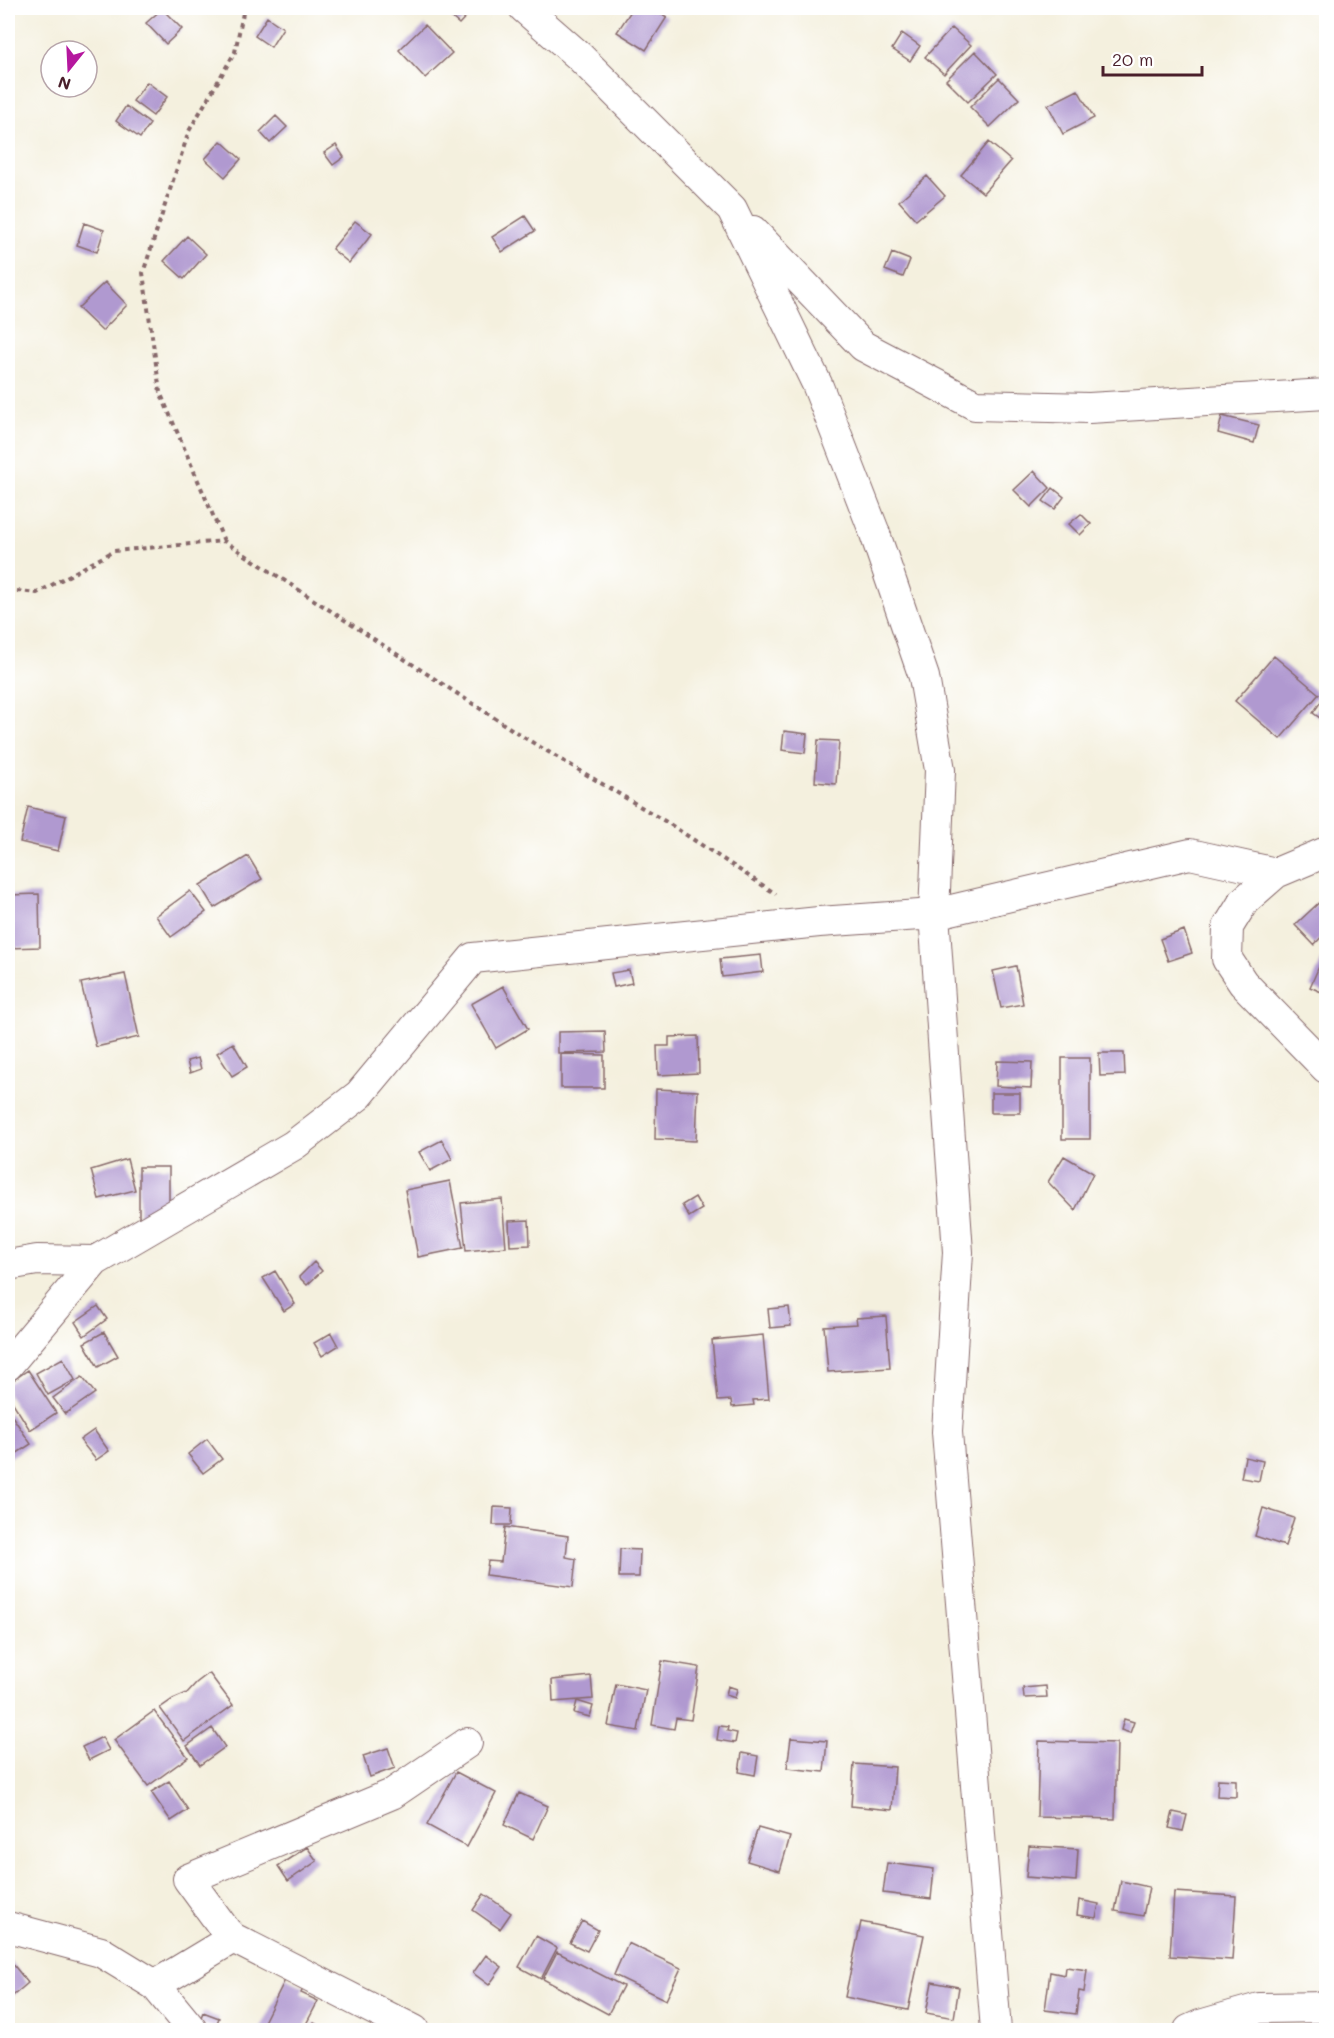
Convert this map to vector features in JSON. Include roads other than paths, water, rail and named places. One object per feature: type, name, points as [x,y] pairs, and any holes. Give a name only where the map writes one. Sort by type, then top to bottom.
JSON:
[{"type":"street","points":[[524,8],[579,56],[732,209],[863,346],[975,405],[1089,408],[1326,394]]},
{"type":"street","points":[[732,209],[818,384],[874,531],[924,677],[940,770],[934,914],[958,1252],[947,1432],[996,2031]]},
{"type":"street","points":[[1326,852],[1276,873],[1244,901],[1228,927],[1227,959],[1242,983],[1326,1068]]},
{"type":"street","points":[[8,1365],[95,1261],[294,1145],[359,1095],[473,958],[819,922],[934,914],[1190,854],[1276,873]]},
{"type":"street","points":[[8,1265],[37,1260],[95,1261]]},
{"type":"street","points":[[414,2031],[233,1938],[188,1879],[392,1794],[467,1743]]},
{"type":"street","points":[[8,1927],[101,1952],[155,1985],[192,2031]]},
{"type":"street","points":[[155,1985],[233,1938]]},
{"type":"street","points":[[1189,2031],[1200,2025],[1259,2008],[1326,2007]]}]
